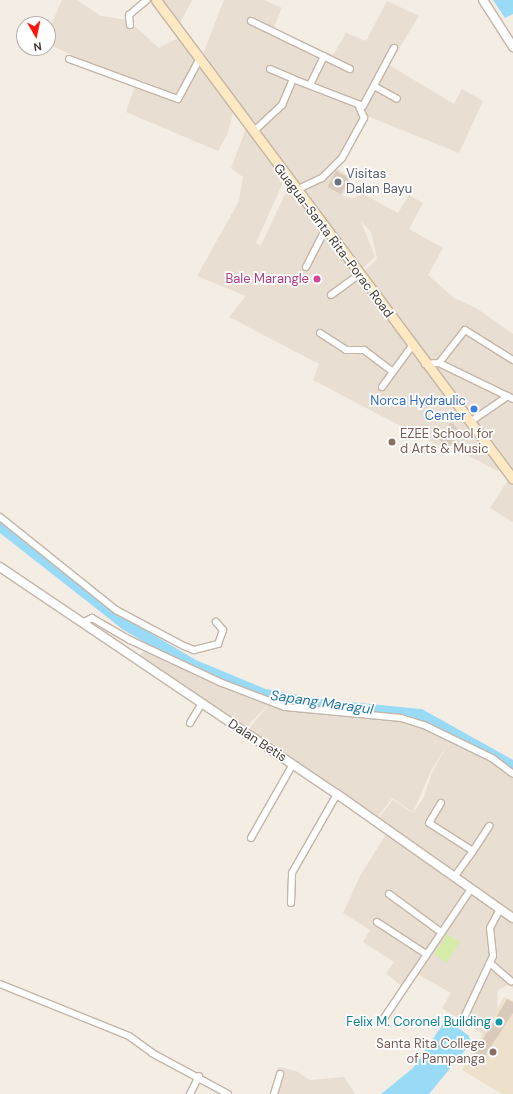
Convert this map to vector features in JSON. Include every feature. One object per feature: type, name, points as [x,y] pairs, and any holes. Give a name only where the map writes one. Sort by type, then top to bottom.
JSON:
[{"type":"main road","name":"Guagua-Santa Rita-Porac Road","points":[[156,0],[325,230],[513,479]]},
{"type":"street","points":[[130,25],[129,15],[147,0]]},
{"type":"street","points":[[483,0],[513,47]]},
{"type":"street","points":[[251,20],[350,69]]},
{"type":"street","points":[[270,69],[359,106],[365,104],[394,48]]},
{"type":"street","points":[[310,85],[324,56]]},
{"type":"street","points":[[69,59],[174,99],[180,96],[199,60]]},
{"type":"street","points":[[253,132],[282,106],[293,79]]},
{"type":"street","points":[[374,86],[397,100]]},
{"type":"street","points":[[296,190],[322,178],[342,158],[364,118],[359,106]]},
{"type":"street","points":[[306,267],[325,230]]},
{"type":"street","points":[[331,295],[359,275]]},
{"type":"street","points":[[439,363],[465,330],[513,360]]},
{"type":"street","points":[[320,333],[346,350],[364,350],[392,371]]},
{"type":"street","points":[[382,387],[392,371],[412,346]]},
{"type":"street","points":[[425,364],[439,363],[510,398]]},
{"type":"street","points":[[470,422],[510,398]]},
{"type":"street","points":[[0,517],[116,610],[184,646],[194,650],[218,644],[223,630],[216,622]]},
{"type":"street","name":"Dalan Betis","points":[[0,567],[84,622],[201,705],[337,794],[513,918]]},
{"type":"street","points":[[84,622],[92,618],[130,640],[222,683],[285,707],[401,718],[424,725],[492,758],[513,774]]},
{"type":"street","points":[[190,723],[201,705]]},
{"type":"street","points":[[251,838],[293,764]]},
{"type":"street","points":[[291,903],[292,873],[337,794]]},
{"type":"street","points":[[441,802],[429,823],[473,851]]},
{"type":"street","points":[[454,877],[489,826]]},
{"type":"street","points":[[382,1021],[471,888]]},
{"type":"street","points":[[389,894],[441,932]]},
{"type":"street","points":[[461,1024],[490,963],[494,951],[491,923],[500,908]]},
{"type":"street","points":[[377,922],[426,954]]},
{"type":"street","points":[[490,963],[511,981]]},
{"type":"street","points":[[0,984],[120,1032],[152,1054],[198,1076],[226,1093]]},
{"type":"street","points":[[274,1094],[280,1074]]},
{"type":"street","points":[[190,1094],[198,1076]]},
{"type":"shaded area","points":[[62,0],[77,0],[101,16],[128,20],[159,48],[180,37],[196,62],[177,95],[137,79],[129,80],[56,48],[55,16]]},
{"type":"shaded area","points":[[160,0],[192,0],[179,25]]},
{"type":"shaded area","points":[[224,0],[264,0],[282,8],[273,29],[333,55],[346,33],[366,41],[387,1],[419,16],[389,65],[454,104],[462,89],[483,101],[459,153],[365,115],[334,169],[304,183],[321,179],[337,168],[352,179],[342,196],[354,198],[363,194],[398,213],[409,195],[423,203],[409,229],[443,248],[428,275],[454,298],[476,308],[513,334],[513,358],[462,326],[437,362],[425,362],[360,275],[377,259],[371,232],[361,221],[375,257],[358,272],[296,188],[303,184],[295,187],[201,59]]},
{"type":"shaded area","points":[[199,62],[233,113],[228,133],[218,151],[126,112],[136,83],[178,100]]},
{"type":"shaded area","points":[[247,126],[284,180],[256,243],[261,245],[289,186],[410,346],[391,369],[365,348],[349,352],[351,355],[364,352],[390,371],[411,349],[500,469],[498,471],[463,453],[435,444],[313,380],[319,364],[229,317],[246,296],[197,276],[239,201],[243,177],[231,168]]},
{"type":"shaded area","points":[[462,328],[513,362],[513,397],[440,363]]},
{"type":"shaded area","points":[[439,364],[513,401],[513,478],[430,367]]},
{"type":"shaded area","points":[[508,480],[513,486],[513,522],[490,508]]},
{"type":"shaded area","points":[[150,643],[220,678],[268,695],[266,707],[250,723],[246,731],[138,658]]},
{"type":"shaded area","points":[[269,695],[295,703],[420,716],[450,741],[513,768],[513,916],[378,819],[393,800],[413,813],[423,799],[432,773],[447,745],[431,771],[413,812],[392,798],[377,818],[247,731],[267,707]]},
{"type":"shaded area","points":[[388,831],[470,888],[402,987],[386,973],[394,962],[363,942],[370,930],[343,913],[360,876]]},
{"type":"shaded area","points":[[472,892],[513,921],[513,988],[508,985],[498,990],[497,1010],[483,1034],[442,1008],[451,993],[415,973]]},
{"type":"shaded area","name":"Santa Rita College of Pampanga","points":[[504,997],[513,1001],[513,1094],[502,1094],[462,1070]]},
{"type":"shaded area","points":[[278,1067],[296,1071],[310,1080],[344,1077],[355,1094],[271,1094]]},
{"type":"green space","points":[[447,934],[460,942],[447,962],[434,954]]},
{"type":"water","points":[[493,0],[513,0],[513,14],[505,18]]},
{"type":"water","points":[[452,1023],[469,1036],[471,1043],[429,1094],[381,1094],[413,1068],[443,1024]]},
{"type":"building","name":"Visitas Dalan Bayu","points":[[336,171],[349,178],[341,194],[328,187]]},
{"type":"building","points":[[451,422],[459,430],[453,436],[456,439],[448,447],[439,439]]},
{"type":"building","name":"Felix M. Coronel Building","points":[[507,999],[513,1002],[513,1013],[476,1069],[468,1064]]},
{"type":"waterway","name":"Sapang Maragul","points":[[0,526],[125,624],[192,664],[264,694],[319,704],[420,714],[513,766]]},
{"type":"place","name":"Visitas Dalan Bayu","points":[[338,182]]},
{"type":"place","name":"Bale Marangle","points":[[317,279]]},
{"type":"place","name":"Norca Hydraulic Center","points":[[474,409]]},
{"type":"place","name":"EZEE School for d Arts & Music","points":[[392,442]]},
{"type":"place","name":"Felix M. Coronel Building","points":[[499,1022]]},
{"type":"place","name":"Santa Rita College of Pampanga","points":[[493,1052]]}]
